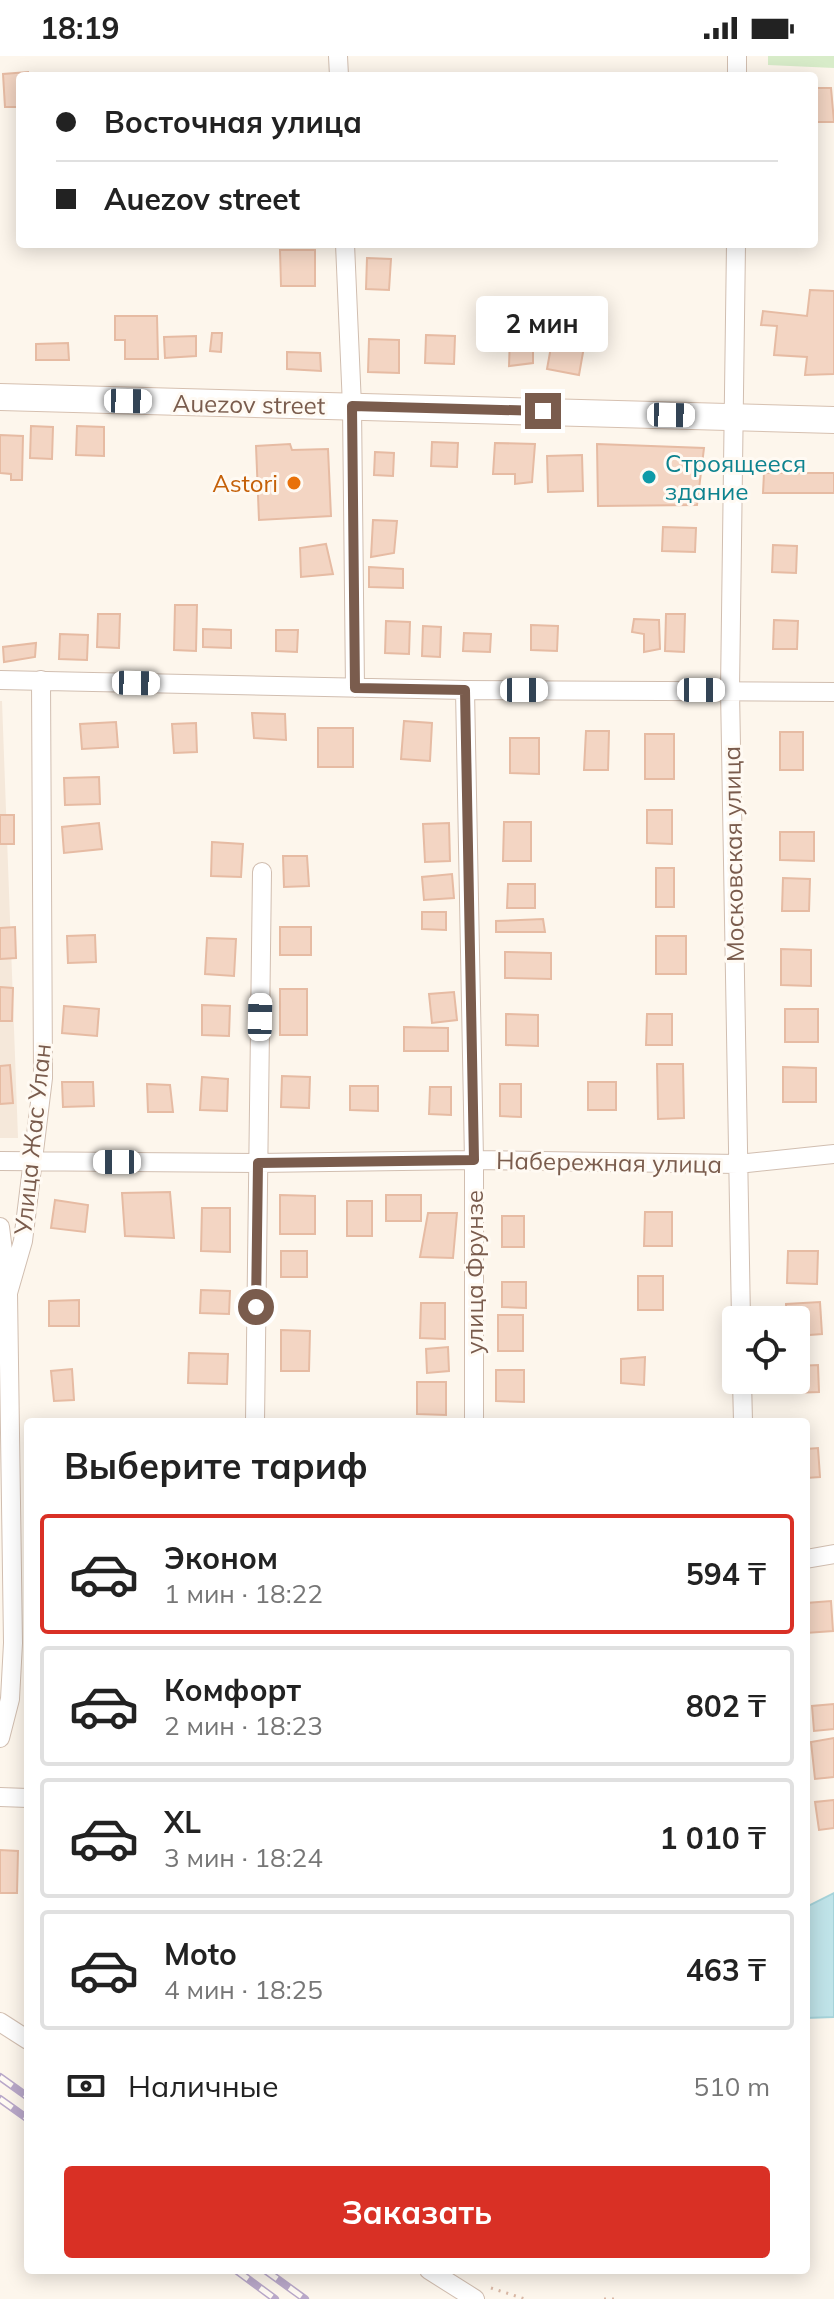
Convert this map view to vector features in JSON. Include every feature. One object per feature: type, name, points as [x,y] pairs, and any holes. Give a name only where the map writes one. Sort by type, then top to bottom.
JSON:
[{"type":"main road","name":"Auezov street","points":[[0,397],[834,420]]},
{"type":"street","points":[[345,248],[352,406],[355,688]]},
{"type":"street","name":"Московская улица","points":[[736,248],[730,690],[741,1306]]},
{"type":"street","points":[[0,680],[465,690],[834,692]]},
{"type":"street","name":"Улица Жас Улан","points":[[0,1738],[10,1699],[13,1643],[8,1293],[23,1241],[43,1078],[41,680]]},
{"type":"street","name":"улица Фрунзе","points":[[465,690],[474,1160],[474,1418]]},
{"type":"street","points":[[255,1418],[262,872]]},
{"type":"street","name":"Набережная улица","points":[[0,1161],[258,1163],[474,1160],[738,1164],[834,1154]]},
{"type":"street","points":[[0,1227],[8,1293]]},
{"type":"street","points":[[742,1394],[743,1418]]},
{"type":"street","points":[[810,1558],[834,1554]]},
{"type":"street","points":[[0,1797],[24,1798]]},
{"type":"street","points":[[0,2022],[24,2037]]},
{"type":"street","points":[[435,2274],[475,2299]]},
{"type":"path","points":[[604,2299],[617,2299]]},
{"type":"shaded area","points":[[2,701],[18,1138],[0,1138]]},
{"type":"green space","points":[[768,56],[834,56],[834,68],[768,65]]},
{"type":"water","points":[[834,1893],[834,2017],[810,2018],[810,1905]]},
{"type":"building","points":[[16,73],[16,107],[5,107],[3,74]]},
{"type":"building","points":[[818,88],[831,88],[834,122],[818,122]]},
{"type":"building","points":[[280,250],[315,250],[315,286],[281,286]]},
{"type":"building","points":[[367,258],[391,259],[389,290],[366,289]]},
{"type":"building","points":[[810,290],[834,291],[834,374],[805,375],[807,357],[774,355],[777,326],[761,325],[763,311],[807,316]]},
{"type":"building","points":[[115,316],[157,316],[158,359],[125,359],[125,340],[115,340]]},
{"type":"building","points":[[212,333],[222,333],[221,352],[210,351]]},
{"type":"building","points":[[426,335],[455,336],[454,364],[425,363]]},
{"type":"building","points":[[533,335],[533,363],[509,366],[510,336]]},
{"type":"building","points":[[196,336],[196,356],[165,358],[164,337]]},
{"type":"building","points":[[553,336],[585,341],[579,375],[547,369]]},
{"type":"building","points":[[369,339],[399,340],[399,373],[368,372]]},
{"type":"building","points":[[68,343],[69,360],[36,360],[36,344]]},
{"type":"building","points":[[287,352],[320,353],[321,371],[287,369]]},
{"type":"building","points":[[31,426],[53,427],[52,459],[30,458]]},
{"type":"building","points":[[77,426],[104,427],[104,456],[76,455]]},
{"type":"building","points":[[0,435],[23,436],[22,480],[11,480],[11,474],[0,473]]},
{"type":"building","points":[[432,442],[458,443],[457,467],[431,466]]},
{"type":"building","points":[[495,443],[535,444],[532,482],[515,484],[515,474],[493,474]]},
{"type":"building","name":"Astori","points":[[290,444],[292,450],[328,449],[331,516],[259,520],[256,446]]},
{"type":"building","name":"Строящееся здание","points":[[597,444],[704,448],[697,505],[598,506]]},
{"type":"building","points":[[375,452],[394,453],[393,476],[374,475]]},
{"type":"building","points":[[582,455],[583,491],[548,492],[547,456]]},
{"type":"building","points":[[764,473],[834,473],[834,493],[763,493]]},
{"type":"building","points":[[373,520],[397,521],[394,553],[371,557]]},
{"type":"building","points":[[663,527],[696,528],[695,552],[662,551]]},
{"type":"building","points":[[326,544],[333,574],[301,577],[300,548]]},
{"type":"building","points":[[773,545],[797,546],[796,573],[772,572]]},
{"type":"building","points":[[369,567],[403,569],[403,588],[369,587]]},
{"type":"building","points":[[175,605],[197,605],[196,651],[174,650]]},
{"type":"building","points":[[98,614],[120,614],[119,648],[97,647]]},
{"type":"building","points":[[666,614],[685,614],[684,652],[665,651]]},
{"type":"building","points":[[634,619],[659,620],[660,649],[644,652],[644,634],[632,632]]},
{"type":"building","points":[[774,620],[798,621],[797,649],[773,649]]},
{"type":"building","points":[[386,621],[410,622],[409,654],[385,653]]},
{"type":"building","points":[[531,625],[558,626],[557,651],[531,650]]},
{"type":"building","points":[[423,626],[441,627],[440,657],[422,656]]},
{"type":"building","points":[[203,629],[231,630],[231,648],[203,647]]},
{"type":"building","points":[[276,630],[298,630],[297,652],[276,651]]},
{"type":"building","points":[[464,633],[491,634],[490,652],[463,651]]},
{"type":"building","points":[[60,634],[88,635],[87,660],[59,659]]},
{"type":"building","points":[[36,643],[35,657],[4,662],[3,647]]},
{"type":"building","points":[[252,713],[285,714],[286,740],[254,738]]},
{"type":"building","points":[[404,721],[432,723],[430,761],[401,759]]},
{"type":"building","points":[[116,722],[118,747],[82,749],[80,724]]},
{"type":"building","points":[[196,723],[197,752],[174,753],[172,724]]},
{"type":"building","points":[[318,728],[353,728],[353,767],[318,767]]},
{"type":"building","points":[[586,731],[609,731],[608,770],[584,770]]},
{"type":"building","points":[[780,732],[803,732],[803,770],[780,770]]},
{"type":"building","points":[[645,734],[674,734],[674,779],[645,779]]},
{"type":"building","points":[[510,738],[539,738],[539,774],[510,773]]},
{"type":"building","points":[[99,777],[100,804],[65,805],[64,778]]},
{"type":"building","points":[[647,810],[672,810],[672,844],[647,843]]},
{"type":"building","points":[[0,815],[14,815],[14,844],[0,844]]},
{"type":"building","points":[[504,822],[531,822],[531,861],[503,861]]},
{"type":"building","points":[[99,823],[102,849],[64,853],[62,827]]},
{"type":"building","points":[[449,823],[450,861],[425,862],[423,824]]},
{"type":"building","points":[[780,832],[814,832],[814,861],[780,860]]},
{"type":"building","points":[[212,842],[243,844],[241,877],[211,876]]},
{"type":"building","points":[[283,856],[307,856],[309,886],[284,887]]},
{"type":"building","points":[[656,868],[674,868],[674,907],[656,907]]},
{"type":"building","points":[[452,874],[454,898],[424,900],[422,877]]},
{"type":"building","points":[[783,878],[810,879],[809,911],[782,911]]},
{"type":"building","points":[[508,884],[535,884],[535,908],[507,908]]},
{"type":"building","points":[[422,912],[446,912],[446,930],[422,929]]},
{"type":"building","points":[[543,919],[545,932],[496,932],[496,921]]},
{"type":"building","points":[[15,927],[16,958],[0,959],[0,928]]},
{"type":"building","points":[[280,927],[311,927],[311,955],[280,955]]},
{"type":"building","points":[[95,935],[96,962],[68,963],[67,936]]},
{"type":"building","points":[[656,936],[686,936],[686,974],[656,974]]},
{"type":"building","points":[[207,938],[236,939],[234,976],[205,974]]},
{"type":"building","points":[[781,949],[811,950],[811,986],[781,985]]},
{"type":"building","points":[[505,952],[551,953],[551,979],[505,978]]},
{"type":"building","points":[[0,987],[13,988],[12,1021],[0,1021]]},
{"type":"building","points":[[280,989],[307,989],[307,1035],[280,1035]]},
{"type":"building","points":[[454,992],[457,1020],[432,1023],[429,994]]},
{"type":"building","points":[[202,1005],[230,1006],[229,1036],[202,1035]]},
{"type":"building","points":[[64,1006],[99,1009],[97,1036],[62,1033]]},
{"type":"building","points":[[785,1009],[818,1009],[818,1042],[785,1042]]},
{"type":"building","points":[[506,1014],[538,1015],[538,1046],[506,1045]]},
{"type":"building","points":[[647,1014],[672,1014],[672,1045],[646,1045]]},
{"type":"building","points":[[404,1027],[448,1028],[448,1051],[404,1051]]},
{"type":"building","points":[[657,1064],[683,1064],[684,1118],[658,1119]]},
{"type":"building","points":[[10,1065],[13,1103],[0,1104],[0,1066]]},
{"type":"building","points":[[783,1067],[816,1068],[816,1102],[783,1102]]},
{"type":"building","points":[[282,1076],[310,1077],[309,1108],[281,1107]]},
{"type":"building","points":[[202,1077],[228,1079],[227,1111],[200,1110]]},
{"type":"building","points":[[62,1082],[93,1082],[94,1106],[63,1107]]},
{"type":"building","points":[[588,1082],[616,1082],[616,1110],[588,1110]]},
{"type":"building","points":[[147,1084],[170,1085],[173,1112],[148,1112]]},
{"type":"building","points":[[500,1084],[521,1084],[521,1117],[500,1116]]},
{"type":"building","points":[[350,1086],[378,1086],[378,1111],[350,1110]]},
{"type":"building","points":[[430,1087],[451,1087],[451,1115],[429,1114]]},
{"type":"building","points":[[170,1192],[174,1238],[125,1236],[122,1193]]},
{"type":"building","points":[[280,1195],[315,1196],[315,1234],[280,1234]]},
{"type":"building","points":[[386,1195],[421,1195],[421,1221],[386,1221]]},
{"type":"building","points":[[55,1200],[88,1205],[85,1232],[51,1228]]},
{"type":"building","points":[[347,1201],[372,1201],[372,1236],[347,1236]]},
{"type":"building","points":[[202,1208],[230,1208],[230,1252],[201,1251]]},
{"type":"building","points":[[645,1212],[672,1212],[672,1246],[644,1246]]},
{"type":"building","points":[[428,1213],[457,1213],[453,1258],[420,1257]]},
{"type":"building","points":[[502,1216],[524,1216],[524,1247],[502,1247]]},
{"type":"building","points":[[281,1251],[307,1251],[307,1277],[281,1277]]},
{"type":"building","points":[[788,1251],[818,1251],[817,1284],[787,1283]]},
{"type":"building","points":[[638,1276],[663,1276],[663,1310],[638,1310]]},
{"type":"building","points":[[502,1282],[526,1282],[526,1308],[502,1307]]},
{"type":"building","points":[[201,1290],[230,1291],[229,1314],[200,1313]]},
{"type":"building","points":[[79,1300],[79,1326],[49,1326],[49,1301]]},
{"type":"building","points":[[820,1302],[822,1334],[810,1335],[810,1306],[786,1304]]},
{"type":"building","points":[[421,1303],[445,1303],[445,1339],[420,1338]]},
{"type":"building","points":[[498,1315],[523,1315],[523,1351],[498,1351]]},
{"type":"building","points":[[281,1330],[310,1331],[309,1371],[281,1371]]},
{"type":"building","points":[[448,1347],[449,1371],[427,1373],[426,1349]]},
{"type":"building","points":[[189,1353],[228,1354],[227,1384],[188,1383]]},
{"type":"building","points":[[645,1357],[644,1385],[621,1383],[621,1359]]},
{"type":"building","points":[[810,1365],[818,1365],[819,1392],[810,1392]]},
{"type":"building","points":[[72,1369],[74,1400],[54,1401],[51,1371]]},
{"type":"building","points":[[496,1370],[524,1370],[524,1402],[496,1401]]},
{"type":"building","points":[[417,1382],[446,1382],[446,1415],[417,1414]]},
{"type":"building","points":[[818,1448],[820,1477],[810,1478],[810,1449]]},
{"type":"building","points":[[831,1601],[833,1631],[810,1633],[810,1603]]},
{"type":"building","points":[[834,1704],[834,1729],[814,1731],[812,1706]]},
{"type":"building","points":[[834,1738],[834,1777],[815,1779],[811,1742]]},
{"type":"building","points":[[834,1800],[834,1828],[819,1830],[815,1802]]},
{"type":"building","points":[[0,1850],[18,1851],[17,1893],[0,1893]]},
{"type":"railway","points":[[0,2077],[24,2094]]},
{"type":"railway","points":[[0,2099],[24,2116]]},
{"type":"railway","points":[[241,2274],[275,2299]]},
{"type":"railway","points":[[271,2274],[305,2299]]},
{"type":"place","name":"Строящееся здание","points":[[649,477]]},
{"type":"place","name":"Astori","points":[[294,483]]},
{"type":"route","points":[[256,1307],[258,1163],[474,1160],[465,690],[355,688],[352,406],[543,411]]}]
